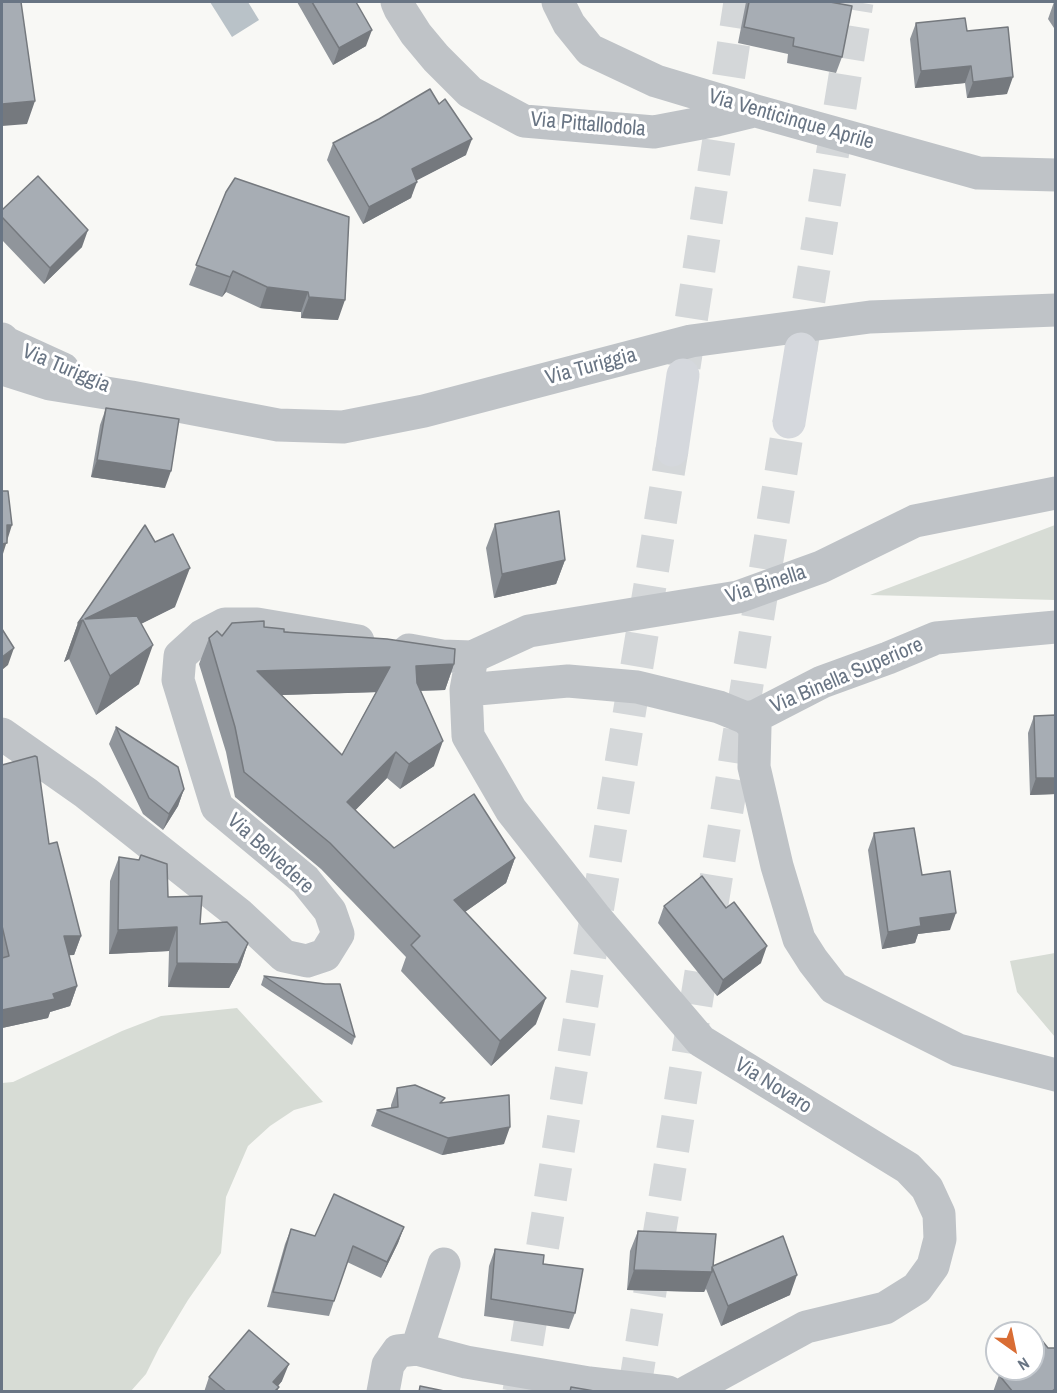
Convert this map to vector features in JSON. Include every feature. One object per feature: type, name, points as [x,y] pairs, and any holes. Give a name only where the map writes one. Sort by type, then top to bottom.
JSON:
[{"type":"highway","points":[[789,422],[801,349]]},
{"type":"highway","points":[[672,450],[683,375]]},
{"type":"street","name":"Via Pittallodola","points":[[398,2],[416,34],[470,92],[524,121],[654,132],[756,111]]},
{"type":"street","name":"Via Venticinque Aprile","points":[[558,2],[569,24],[590,50],[656,81],[978,173],[1056,175]]},
{"type":"street","name":"Via Turiggia","points":[[2,367],[50,384],[131,396],[278,425],[343,427],[424,411],[691,341],[870,317],[1056,310]]},
{"type":"street","name":"Via Turiggia","points":[[2,339],[54,365],[131,396]]},
{"type":"street","name":"Via Binella","points":[[472,657],[529,631],[738,597],[821,567],[915,521],[1056,493]]},
{"type":"street","name":"Via Belvedere","points":[[2,734],[86,793],[240,915],[284,956],[307,961],[325,955],[338,934],[330,911],[305,880],[217,807],[178,680],[180,656],[202,636],[225,624],[257,624],[442,656],[472,657]]},
{"type":"street","name":"Via Binella Superiore","points":[[466,690],[568,681],[637,687],[719,707],[746,718],[756,716],[822,682],[936,638],[1056,627]]},
{"type":"street","name":"Via Novaro","points":[[472,657],[466,690],[468,736],[511,810],[595,917],[701,1041],[908,1168],[927,1188],[939,1214],[940,1239],[933,1266],[917,1288],[885,1308],[806,1327],[687,1392]]},
{"type":"street","points":[[746,718],[755,727],[754,767],[777,866],[799,939],[834,988],[958,1050],[1056,1075]]},
{"type":"street","points":[[417,1349],[444,1264]]},
{"type":"street","points":[[383,1392],[388,1365],[398,1351],[417,1349],[466,1362],[590,1383],[668,1392]]},
{"type":"shaded area","points":[[210,2],[248,2],[259,20],[232,37]]},
{"type":"shaded area","points":[[1055,525],[1055,600],[870,595]]},
{"type":"shaded area","points":[[1056,953],[1055,1037],[1017,992],[1010,961]]},
{"type":"shaded area","points":[[237,1008],[323,1102],[294,1110],[270,1126],[248,1146],[226,1197],[221,1253],[188,1300],[146,1374],[131,1391],[2,1391],[2,1083],[13,1082],[122,1031],[161,1016]]},
{"type":"building","points":[[2,2],[21,2],[35,101],[2,104]]},
{"type":"building","points":[[312,2],[356,2],[372,30],[339,48]]},
{"type":"building","points":[[749,2],[830,2],[852,6],[842,57],[793,46],[794,38],[744,27]]},
{"type":"building","points":[[965,18],[967,31],[1008,27],[1013,77],[973,82],[971,66],[921,71],[916,23]]},
{"type":"building","points":[[430,89],[439,104],[445,99],[472,139],[412,169],[417,182],[369,207],[333,143]]},
{"type":"building","points":[[38,176],[88,230],[50,268],[2,217],[2,210]]},
{"type":"building","points":[[235,178],[349,217],[345,300],[309,297],[308,292],[267,287],[233,271],[230,277],[196,265],[226,192]]},
{"type":"building","points":[[106,408],[179,419],[171,471],[97,460]]},
{"type":"building","points":[[2,491],[8,491],[12,525],[7,525],[7,543],[2,544]]},
{"type":"building","points":[[559,511],[565,560],[502,574],[495,524]]},
{"type":"building","points":[[145,525],[155,542],[173,534],[190,568],[85,619],[137,616],[153,645],[110,676],[83,620],[78,623]]},
{"type":"building","points":[[264,621],[264,627],[284,629],[284,632],[387,639],[455,649],[454,664],[416,666],[417,683],[443,741],[409,764],[396,752],[347,802],[394,848],[474,794],[515,858],[454,900],[546,998],[500,1041],[411,945],[420,936],[330,843],[244,772],[235,727],[209,638],[217,631],[222,636],[232,623]],"holes":[[[390,667],[342,755],[257,671]]]},
{"type":"building","points":[[2,629],[14,648],[2,657]]},
{"type":"building","points":[[1056,715],[1056,778],[1036,778],[1034,716]]},
{"type":"building","points":[[116,727],[178,767],[184,789],[169,814],[149,798]]},
{"type":"building","points":[[37,757],[49,844],[57,842],[81,936],[64,936],[77,986],[53,994],[55,999],[2,1010],[2,958],[9,956],[2,926],[2,765]]},
{"type":"building","points":[[914,828],[922,875],[950,871],[956,913],[920,918],[921,926],[888,932],[874,833]]},
{"type":"building","points":[[141,855],[167,864],[168,897],[202,896],[200,924],[227,922],[248,943],[238,964],[177,963],[177,927],[118,930],[119,857],[139,860]]},
{"type":"building","points":[[702,876],[726,908],[734,902],[767,946],[723,980],[664,906]]},
{"type":"building","points":[[264,976],[340,984],[355,1037]]},
{"type":"building","points":[[415,1085],[445,1098],[440,1103],[509,1095],[510,1127],[448,1138],[377,1110],[398,1107],[397,1088]]},
{"type":"building","points":[[334,1194],[404,1227],[387,1262],[353,1246],[334,1301],[273,1292],[291,1229],[315,1236]]},
{"type":"building","points":[[638,1231],[716,1234],[713,1266],[783,1236],[797,1275],[728,1306],[712,1267],[712,1272],[634,1270]]},
{"type":"building","points":[[495,1249],[544,1255],[543,1264],[583,1269],[575,1313],[491,1299]]},
{"type":"building","points":[[249,1330],[289,1364],[273,1382],[279,1387],[274,1392],[227,1392],[209,1377]]},
{"type":"building","points":[[1045,1344],[1048,1348],[1056,1348],[1056,1388],[1051,1392],[1013,1392],[1004,1381],[1045,1381]]},
{"type":"building","points":[[420,1386],[449,1392],[419,1392]]},
{"type":"building","points":[[571,1387],[600,1392],[570,1392]]},
{"type":"tunnel","points":[[684,367],[740,2]]},
{"type":"tunnel","points":[[801,349],[857,2]]},
{"type":"tunnel","points":[[634,1392],[789,422]]},
{"type":"tunnel","points":[[519,1392],[672,450]]}]
